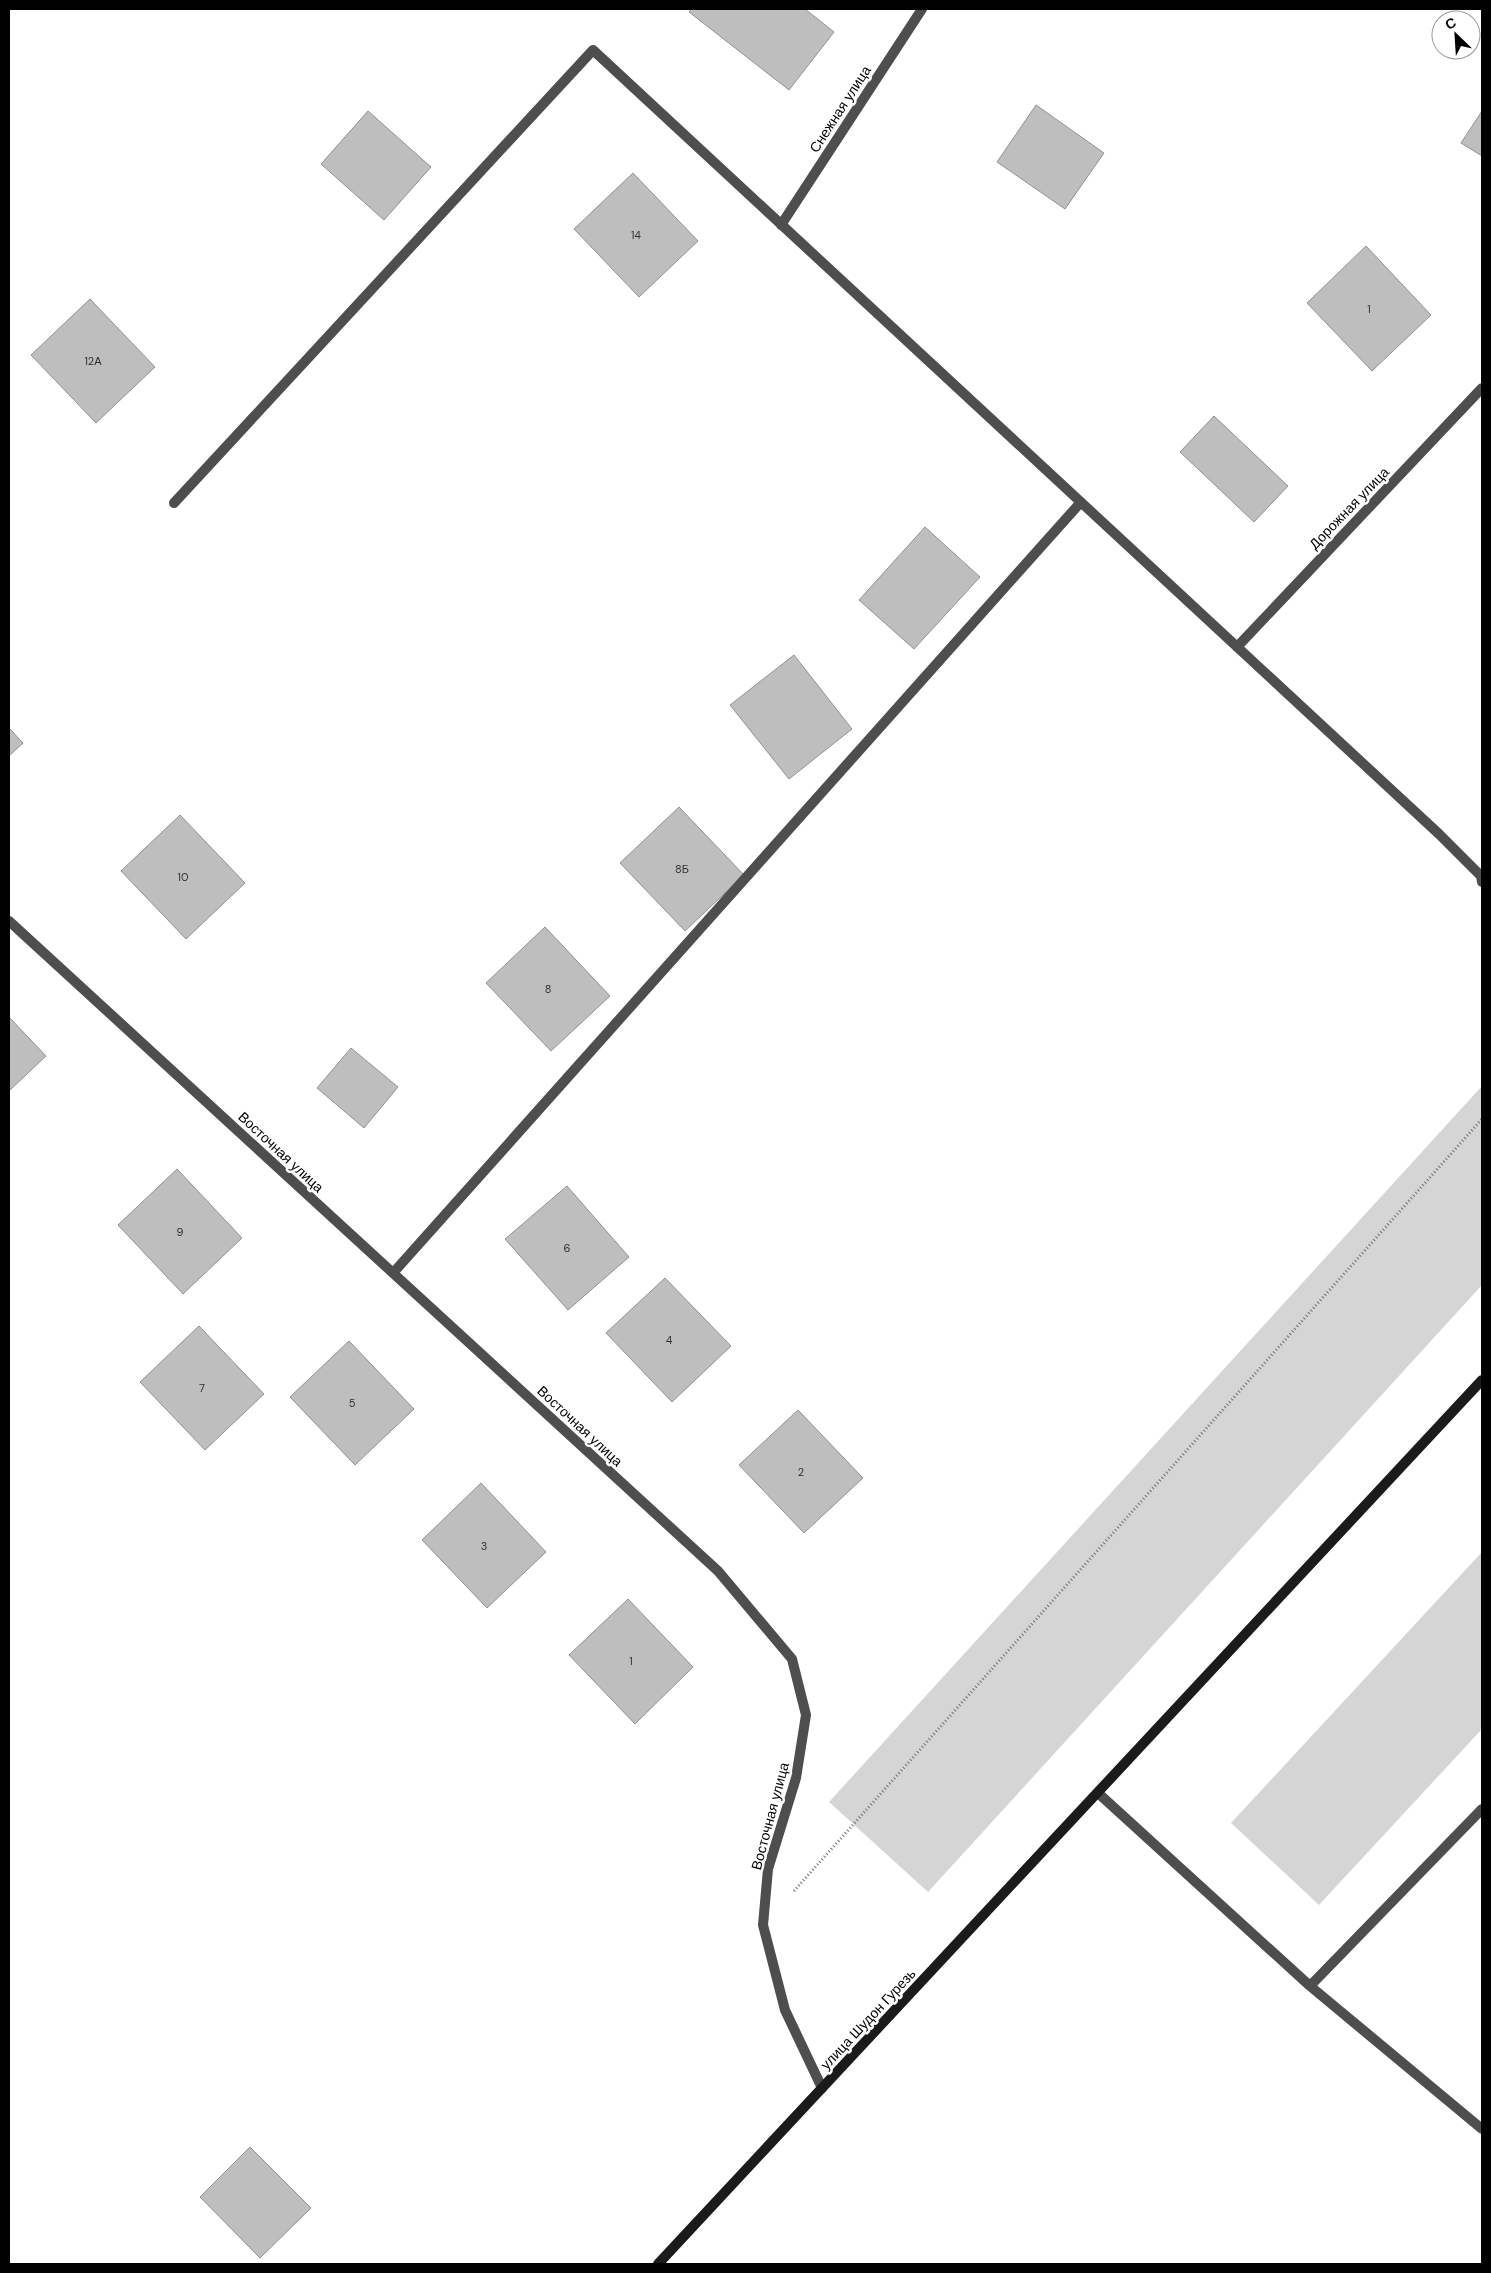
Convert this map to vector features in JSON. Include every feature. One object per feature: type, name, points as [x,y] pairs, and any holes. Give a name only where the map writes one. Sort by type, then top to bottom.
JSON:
[{"type":"street","name":"Снежная улица","points":[[781,225],[922,9]]},
{"type":"street","points":[[174,503],[593,50],[1439,834],[1481,876],[1482,882]]},
{"type":"street","name":"Дорожная улица","points":[[1237,647],[1482,388]]},
{"type":"street","points":[[393,1273],[1081,502]]},
{"type":"street","name":"Восточная улица","points":[[9,921],[718,1571],[792,1660],[806,1715],[796,1778],[768,1869],[764,1925],[785,2010],[822,2088]]},
{"type":"street","name":"улица Шудон Гурезь","points":[[658,2264],[1482,1380]]},
{"type":"street","points":[[1098,1793],[1310,1986],[1482,2129]]},
{"type":"street","points":[[1310,1986],[1482,1809]]},
{"type":"street","points":[[1471,1821],[1482,1820]]},
{"type":"path","points":[[764,1925],[1482,1119]]},
{"type":"shaded area","points":[[1482,1086],[1482,1285],[928,1892],[829,1802]]},
{"type":"shaded area","points":[[1482,1552],[1482,1729],[1319,1905],[1231,1823]]},
{"type":"building","points":[[692,9],[805,9],[834,32],[789,90],[689,12]]},
{"type":"building","points":[[1036,105],[1104,153],[1065,209],[997,162]]},
{"type":"building","points":[[368,111],[431,167],[384,220],[321,164]]},
{"type":"building","points":[[1482,111],[1482,156],[1461,143]]},
{"type":"building","points":[[633,173],[698,241],[639,297],[574,229]]},
{"type":"building","points":[[1366,246],[1431,315],[1372,371],[1307,303]]},
{"type":"building","points":[[90,299],[155,367],[96,423],[31,355]]},
{"type":"building","points":[[1214,416],[1288,486],[1254,522],[1180,452]]},
{"type":"building","points":[[925,527],[980,577],[914,649],[859,600]]},
{"type":"building","points":[[794,655],[852,729],[789,779],[730,705]]},
{"type":"building","points":[[9,728],[23,743],[9,756]]},
{"type":"building","points":[[679,807],[744,875],[685,931],[620,863]]},
{"type":"building","points":[[180,815],[245,883],[186,939],[121,871]]},
{"type":"building","points":[[545,927],[610,996],[551,1051],[486,983]]},
{"type":"building","points":[[9,1017],[46,1056],[9,1091]]},
{"type":"building","points":[[351,1048],[398,1087],[364,1128],[317,1088]]},
{"type":"building","points":[[177,1169],[242,1238],[183,1294],[118,1225]]},
{"type":"building","points":[[567,1186],[629,1257],[568,1310],[505,1239]]},
{"type":"building","points":[[665,1278],[731,1346],[672,1402],[606,1333]]},
{"type":"building","points":[[199,1326],[264,1394],[205,1450],[140,1382]]},
{"type":"building","points":[[349,1341],[414,1409],[355,1465],[290,1397]]},
{"type":"building","points":[[798,1410],[863,1478],[804,1533],[739,1465]]},
{"type":"building","points":[[481,1483],[546,1552],[487,1608],[422,1540]]},
{"type":"building","points":[[628,1599],[693,1667],[635,1724],[569,1655]]},
{"type":"building","points":[[250,2147],[311,2208],[260,2258],[200,2197]]}]
